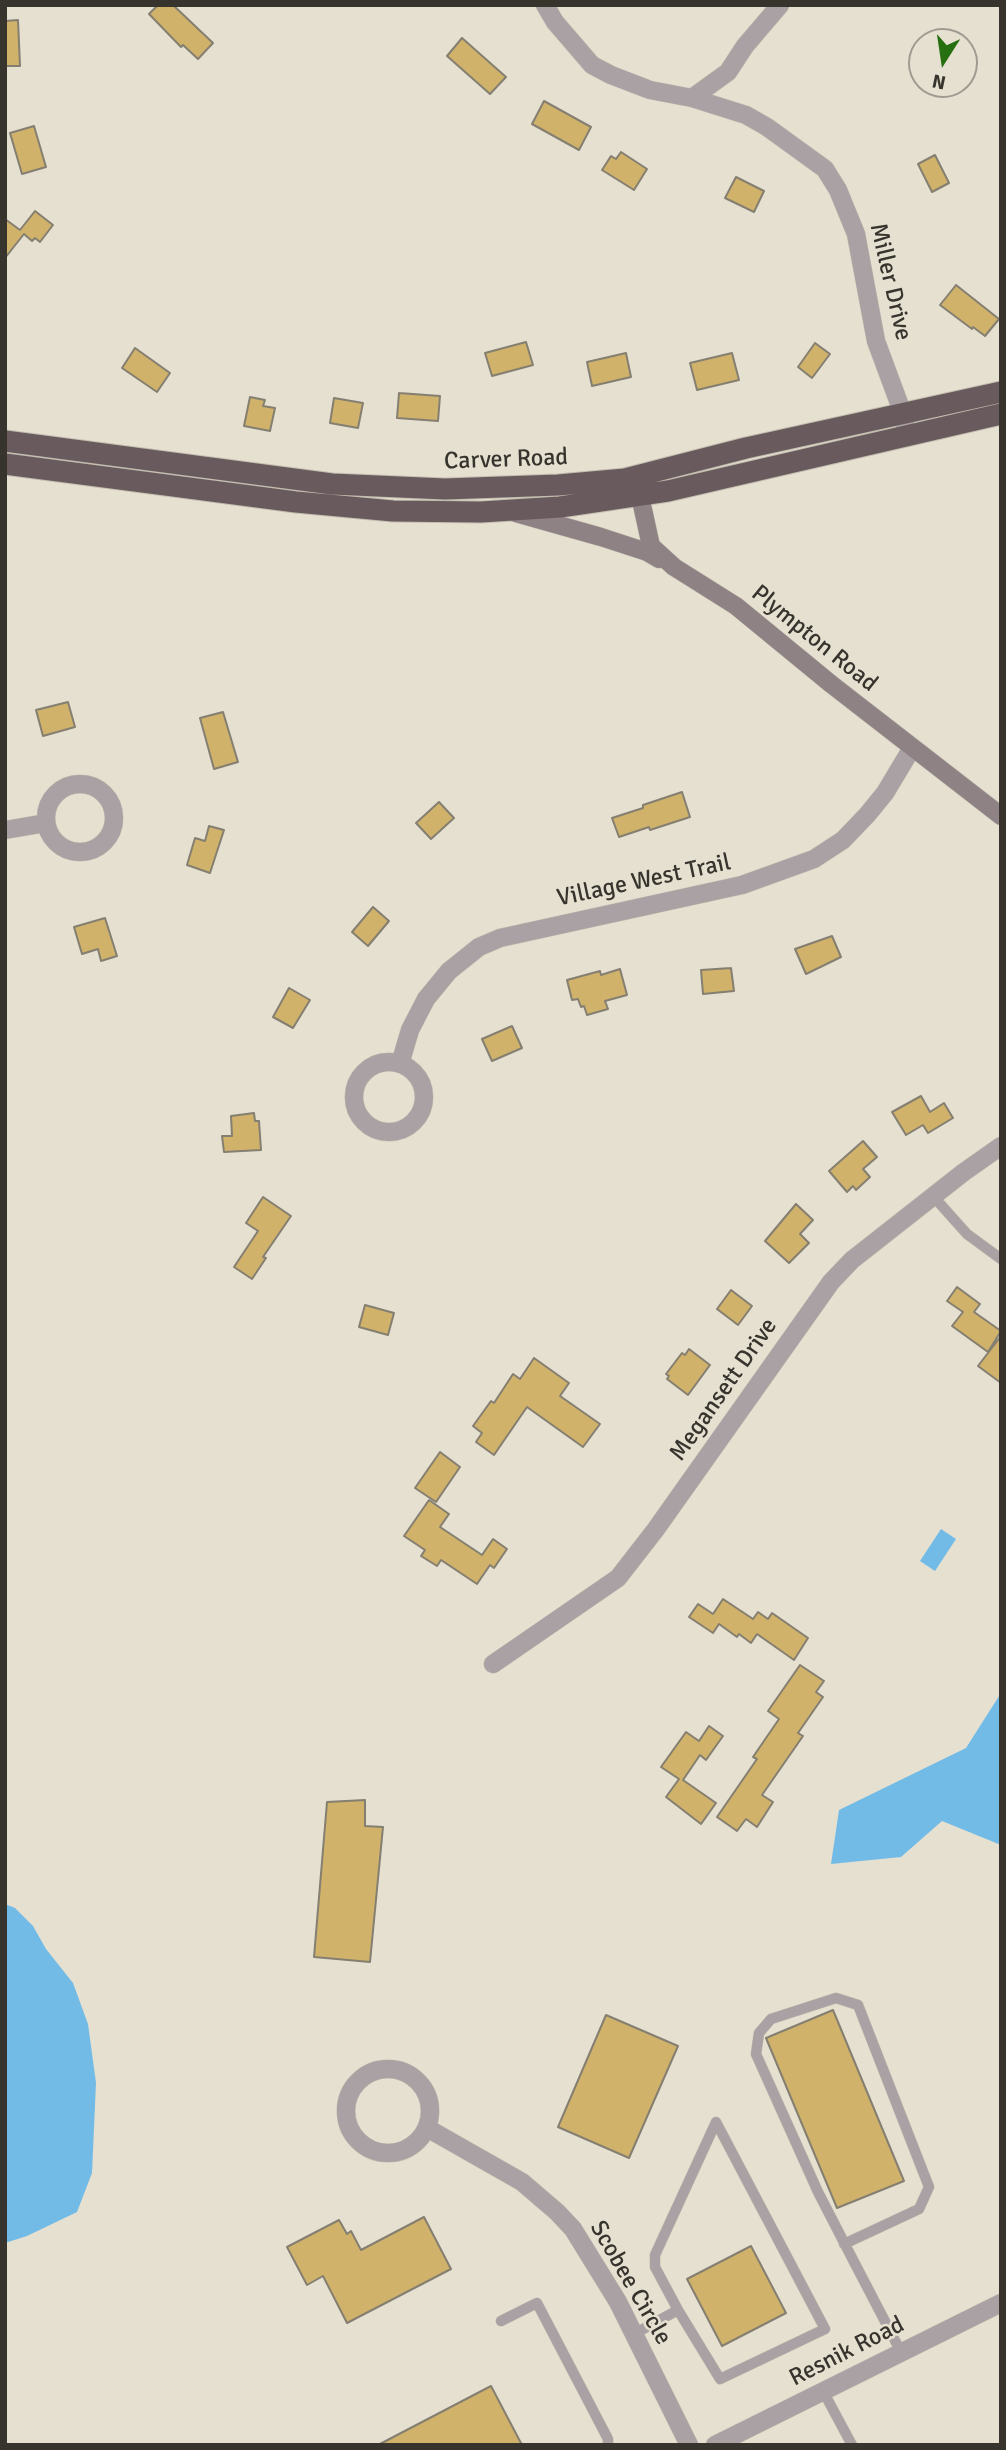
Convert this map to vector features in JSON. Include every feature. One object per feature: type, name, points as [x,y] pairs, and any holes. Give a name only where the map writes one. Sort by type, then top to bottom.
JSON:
[{"type":"highway","name":"Carver Road","points":[[905,424],[1001,392]]},
{"type":"highway","name":"Carver Road","points":[[5,464],[345,507],[442,513],[508,510],[572,505],[638,486],[746,448],[905,424],[1001,414]]},
{"type":"highway","name":"Carver Road","points":[[5,441],[256,475],[370,487],[471,489],[592,483],[638,486]]},
{"type":"main road","name":"Plympton Road","points":[[638,486],[651,546],[674,568],[736,606],[1001,816]]},
{"type":"main road","points":[[508,510],[613,540],[647,552],[674,568]]},
{"type":"street","name":"Miller Drive","points":[[545,5],[555,23],[592,65],[650,90],[692,98],[746,115],[825,169],[838,190],[856,234],[876,341],[905,424]]},
{"type":"street","points":[[692,98],[728,72],[780,5]]},
{"type":"street","name":"Village West Trail","points":[[400,1064],[411,1030],[426,999],[449,971],[479,947],[511,936],[742,885],[814,859],[843,840],[867,815],[886,793],[912,748]]},
{"type":"street","points":[[5,830],[46,823]]},
{"type":"street","name":"Megansett Drive","points":[[492,1664],[618,1578],[831,1282],[852,1261],[933,1196],[1001,1146]]},
{"type":"street","points":[[387,2069],[404,2072],[418,2081],[427,2095],[430,2112],[427,2129],[417,2142],[402,2151],[385,2153],[369,2148],[356,2137],[348,2122],[346,2106],[352,2090],[371,2073],[387,2069]]},
{"type":"street","name":"Scobee Circle","points":[[427,2129],[522,2182],[557,2212],[590,2255],[634,2334],[689,2445]]},
{"type":"street","name":"Resnik Road","points":[[715,2445],[1001,2303]]},
{"type":"lane","points":[[933,1196],[967,1234],[1001,1259]]},
{"type":"lane","points":[[844,2244],[919,2209],[929,2188],[858,2005],[836,1998],[771,2019],[759,2033],[756,2054],[818,2192],[844,2244],[901,2352]]},
{"type":"lane","points":[[716,2122],[825,2329],[720,2379],[678,2310],[655,2267],[655,2255],[716,2122]]},
{"type":"lane","points":[[501,2321],[537,2303],[608,2439],[608,2445]]},
{"type":"lane","points":[[634,2334],[678,2310]]},
{"type":"lane","points":[[823,2391],[852,2445]]},
{"type":"water","points":[[941,1529],[956,1539],[935,1571],[920,1561]]},
{"type":"water","points":[[1001,1693],[1001,1845],[942,1821],[901,1857],[831,1864],[839,1810],[966,1748]]},
{"type":"water","points":[[5,1904],[15,1908],[33,1926],[46,1949],[73,1983],[88,2024],[96,2083],[92,2173],[77,2212],[27,2236],[5,2243]]},
{"type":"building","points":[[158,5],[173,5],[213,43],[198,59],[183,45],[181,47],[149,14]]},
{"type":"building","points":[[18,20],[20,66],[5,66],[5,21]]},
{"type":"building","points":[[462,38],[506,77],[490,94],[447,56]]},
{"type":"building","points":[[544,101],[591,127],[579,150],[532,124]]},
{"type":"building","points":[[34,126],[46,167],[22,174],[10,133]]},
{"type":"building","points":[[621,152],[647,169],[634,190],[602,170],[611,156],[616,159]]},
{"type":"building","points":[[935,155],[949,183],[932,192],[918,164]]},
{"type":"building","points":[[736,177],[764,191],[754,212],[725,198]]},
{"type":"building","points":[[35,211],[53,225],[40,242],[35,238],[32,241],[24,234],[5,258],[5,219],[20,230]]},
{"type":"building","points":[[956,285],[999,319],[985,336],[940,305]]},
{"type":"building","points":[[526,342],[533,365],[492,376],[485,353]]},
{"type":"building","points":[[815,343],[830,354],[812,378],[798,367]]},
{"type":"building","points":[[135,348],[170,373],[157,392],[122,368]]},
{"type":"building","points":[[626,353],[631,377],[592,386],[587,362]]},
{"type":"building","points":[[732,353],[739,380],[697,390],[690,363]]},
{"type":"building","points":[[399,393],[440,396],[438,421],[397,418]]},
{"type":"building","points":[[250,397],[265,400],[263,406],[275,408],[270,431],[244,426]]},
{"type":"building","points":[[334,398],[363,403],[358,428],[330,423]]},
{"type":"building","points":[[68,702],[75,727],[43,736],[36,710]]},
{"type":"building","points":[[223,712],[238,762],[214,769],[200,718]]},
{"type":"building","points":[[682,792],[690,817],[619,837],[612,818]]},
{"type":"building","points":[[439,802],[454,818],[431,839],[416,823]]},
{"type":"building","points":[[209,826],[224,830],[210,873],[187,865],[195,838],[205,841]]},
{"type":"building","points":[[373,907],[389,921],[368,946],[352,932]]},
{"type":"building","points":[[105,918],[117,956],[101,961],[98,949],[82,954],[74,927]]},
{"type":"building","points":[[832,936],[841,957],[806,974],[795,949]]},
{"type":"building","points":[[731,968],[734,991],[703,994],[701,970]]},
{"type":"building","points":[[620,969],[627,995],[605,1001],[608,1009],[587,1015],[578,999],[572,1000],[567,980],[600,971],[601,975]]},
{"type":"building","points":[[289,988],[310,1000],[293,1028],[273,1017]]},
{"type":"building","points":[[512,1026],[522,1048],[492,1061],[482,1039]]},
{"type":"building","points":[[921,1096],[930,1112],[944,1103],[953,1118],[928,1133],[923,1125],[906,1135],[892,1112]]},
{"type":"building","points":[[254,1113],[255,1121],[259,1121],[261,1150],[224,1152],[222,1136],[232,1136],[231,1116]]},
{"type":"building","points":[[863,1141],[877,1157],[863,1169],[870,1177],[856,1190],[853,1186],[847,1192],[829,1171]]},
{"type":"building","points":[[263,1197],[291,1216],[263,1257],[266,1258],[252,1279],[234,1267],[258,1231],[246,1223]]},
{"type":"building","points":[[796,1204],[813,1220],[800,1234],[809,1243],[789,1263],[765,1241]]},
{"type":"building","points":[[957,1287],[980,1304],[974,1312],[1001,1331],[988,1352],[952,1326],[963,1312],[947,1301]]},
{"type":"building","points":[[731,1290],[752,1306],[738,1325],[717,1309]]},
{"type":"building","points":[[365,1305],[394,1313],[388,1335],[359,1327]]},
{"type":"building","points":[[1001,1336],[1001,1383],[978,1366]]},
{"type":"building","points":[[689,1349],[710,1365],[688,1395],[667,1379],[669,1376],[666,1374],[682,1353],[685,1355]]},
{"type":"building","points":[[534,1358],[569,1383],[560,1396],[600,1424],[583,1447],[527,1407],[494,1455],[476,1442],[482,1433],[473,1426],[491,1401],[494,1403],[513,1374],[520,1379]]},
{"type":"building","points":[[440,1452],[460,1467],[436,1502],[415,1488]]},
{"type":"building","points":[[429,1500],[449,1514],[440,1527],[482,1555],[493,1539],[507,1549],[494,1568],[490,1565],[477,1584],[441,1560],[437,1566],[421,1556],[425,1550],[404,1536]]},
{"type":"building","points":[[723,1599],[753,1619],[758,1612],[768,1619],[772,1613],[808,1638],[794,1660],[757,1634],[751,1643],[719,1624],[713,1633],[689,1617],[698,1604],[713,1614]]},
{"type":"building","points":[[800,1665],[824,1681],[816,1692],[823,1697],[798,1733],[803,1736],[762,1795],[773,1802],[757,1827],[746,1819],[737,1831],[717,1817],[757,1759],[753,1757],[779,1719],[768,1711]]},
{"type":"building","points":[[709,1726],[723,1736],[706,1760],[700,1755],[683,1780],[716,1803],[701,1824],[666,1797],[679,1779],[661,1767],[686,1732],[699,1741]]},
{"type":"building","points":[[365,1800],[365,1826],[383,1827],[370,1962],[314,1957],[327,1802]]},
{"type":"building","points":[[833,2010],[904,2181],[837,2208],[766,2038]]},
{"type":"building","points":[[606,2015],[678,2046],[629,2158],[558,2127]]},
{"type":"building","points":[[424,2217],[451,2269],[347,2323],[323,2276],[307,2285],[287,2247],[339,2220],[347,2234],[351,2231],[361,2250]]},
{"type":"building","points":[[751,2246],[786,2313],[722,2346],[687,2279]]},
{"type":"building","points":[[491,2386],[522,2445],[378,2445]]}]
